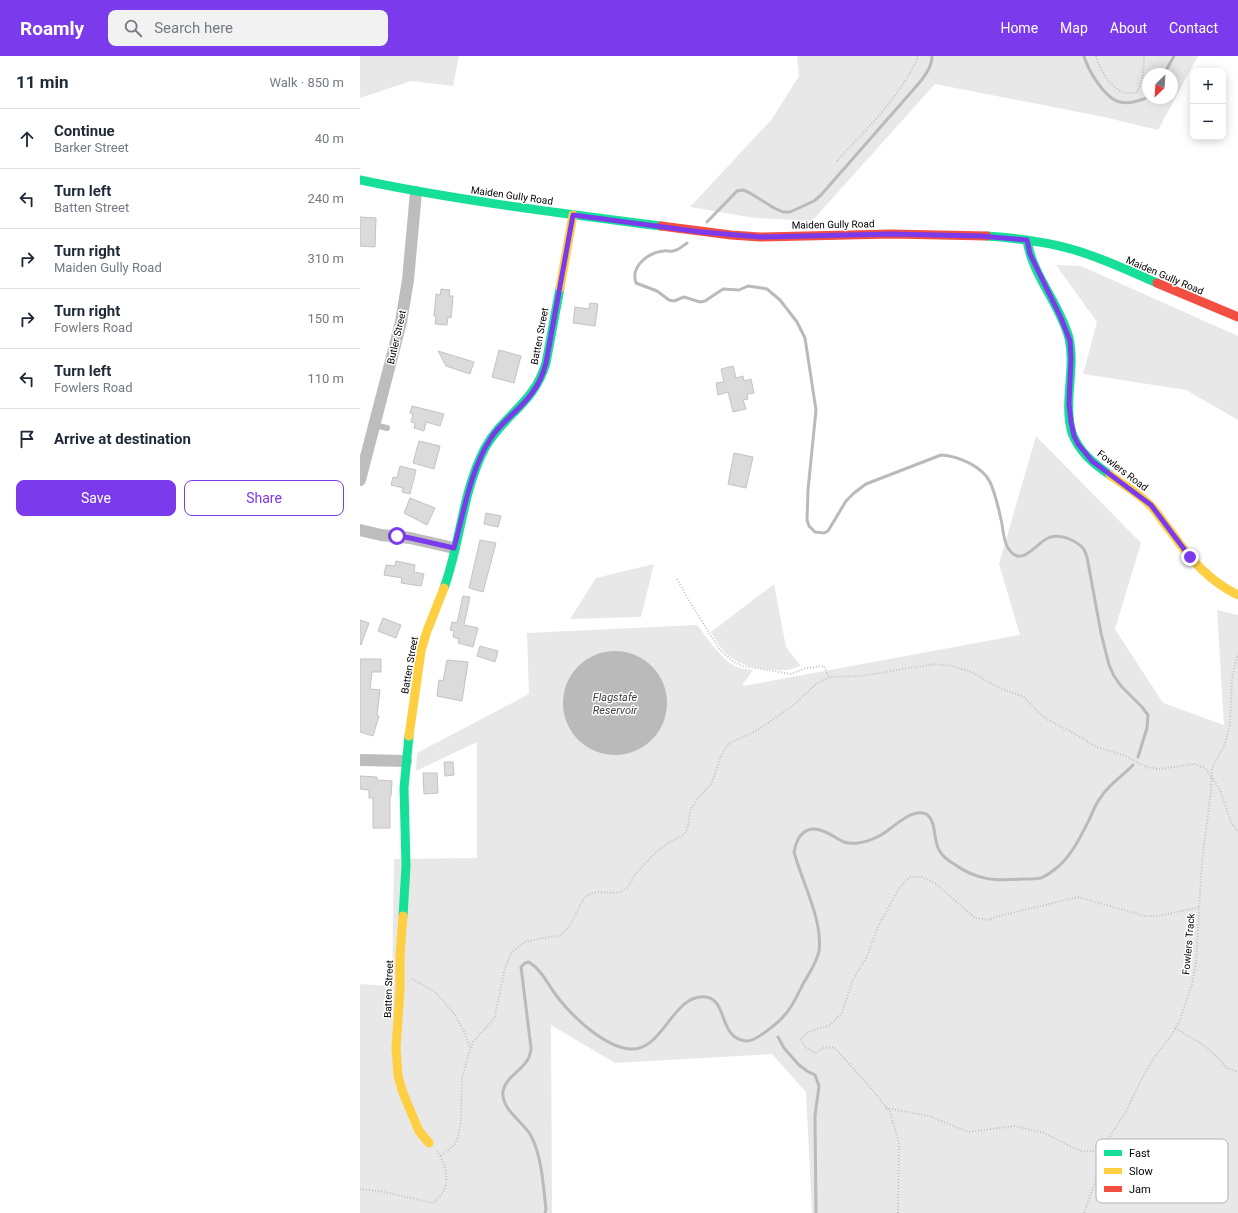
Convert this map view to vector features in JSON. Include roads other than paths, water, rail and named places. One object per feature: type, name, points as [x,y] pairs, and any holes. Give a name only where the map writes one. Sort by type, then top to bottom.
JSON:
[{"type":"street","name":"Maiden Gully Road","points":[[360,180],[416,192],[701,232],[760,237],[892,234],[980,236],[1048,243],[1072,249],[1097,258],[1238,317]]},
{"type":"street","name":"Butler Street","points":[[360,480],[396,343],[404,304],[408,280],[416,192]]},
{"type":"street","name":"Batten Street","points":[[429,1143],[416,1126],[403,1093],[398,1076],[396,1048],[406,866],[404,788],[406,761],[421,651],[424,638],[445,585],[474,474],[485,448],[500,426],[532,394],[543,374],[573,215]]},
{"type":"street","name":"Fowlers Road","points":[[1027,240],[1030,254],[1061,318],[1070,341],[1071,359],[1069,404],[1074,436],[1078,444],[1092,461],[1151,505],[1190,557],[1210,578],[1221,587],[1238,594]]},
{"type":"street","points":[[360,530],[380,535],[410,538],[454,548]]},
{"type":"street","points":[[360,760],[406,761]]},
{"type":"lane","points":[[374,425],[387,428]]},
{"type":"water","name":"Flagstafe Reservoir","points":[[615,651],[635,655],[652,666],[663,683],[667,703],[663,723],[652,740],[635,751],[615,755],[595,751],[578,740],[567,723],[563,703],[567,683],[578,666],[595,655]]},
{"type":"waterway","points":[[707,222],[737,191],[743,190],[750,193],[783,212],[790,212],[814,201],[821,195],[920,82],[930,67],[932,56]]},
{"type":"waterway","points":[[1084,56],[1093,76],[1103,90],[1114,100],[1123,103],[1142,99]]},
{"type":"waterway","points":[[1167,68],[1174,56]]},
{"type":"waterway","points":[[687,243],[681,248],[671,251],[658,252],[647,257],[638,266],[635,277],[636,283],[657,291],[669,300],[674,301],[684,297],[700,302],[705,301],[723,289],[739,290],[748,286],[767,289],[780,300],[797,322],[805,338],[816,410],[808,490],[807,520],[809,526],[815,532],[824,533],[828,531],[846,501],[866,484],[941,455],[955,457],[969,463],[986,476],[996,497],[1006,543],[1013,554],[1023,556],[1043,541],[1056,536],[1070,539],[1082,547],[1087,557],[1101,633],[1109,665],[1121,686],[1148,715],[1147,728],[1138,757]]},
{"type":"waterway","points":[[545,1213],[546,1209],[540,1161],[534,1142],[530,1134],[508,1109],[503,1097],[505,1086],[511,1077],[527,1062],[531,1050],[521,967],[525,963],[529,962],[538,970],[546,979],[559,999],[581,1022],[600,1037],[619,1047],[629,1049],[641,1047],[651,1042],[676,1012],[685,1004],[694,998],[706,997],[713,1000],[718,1005],[731,1033],[737,1038],[750,1041],[759,1037],[787,1013],[818,955],[819,939],[815,914],[794,852],[795,846],[800,836],[804,832],[813,829],[819,830],[846,843],[861,843],[881,835],[915,813],[926,814],[932,821],[937,846],[940,852],[948,860],[963,870],[979,877],[996,880],[1041,878],[1057,868],[1073,850],[1099,799],[1104,792],[1133,765]]},
{"type":"waterway","points":[[778,1037],[784,1048],[799,1065],[815,1075],[819,1086],[815,1116],[816,1213]]}]
